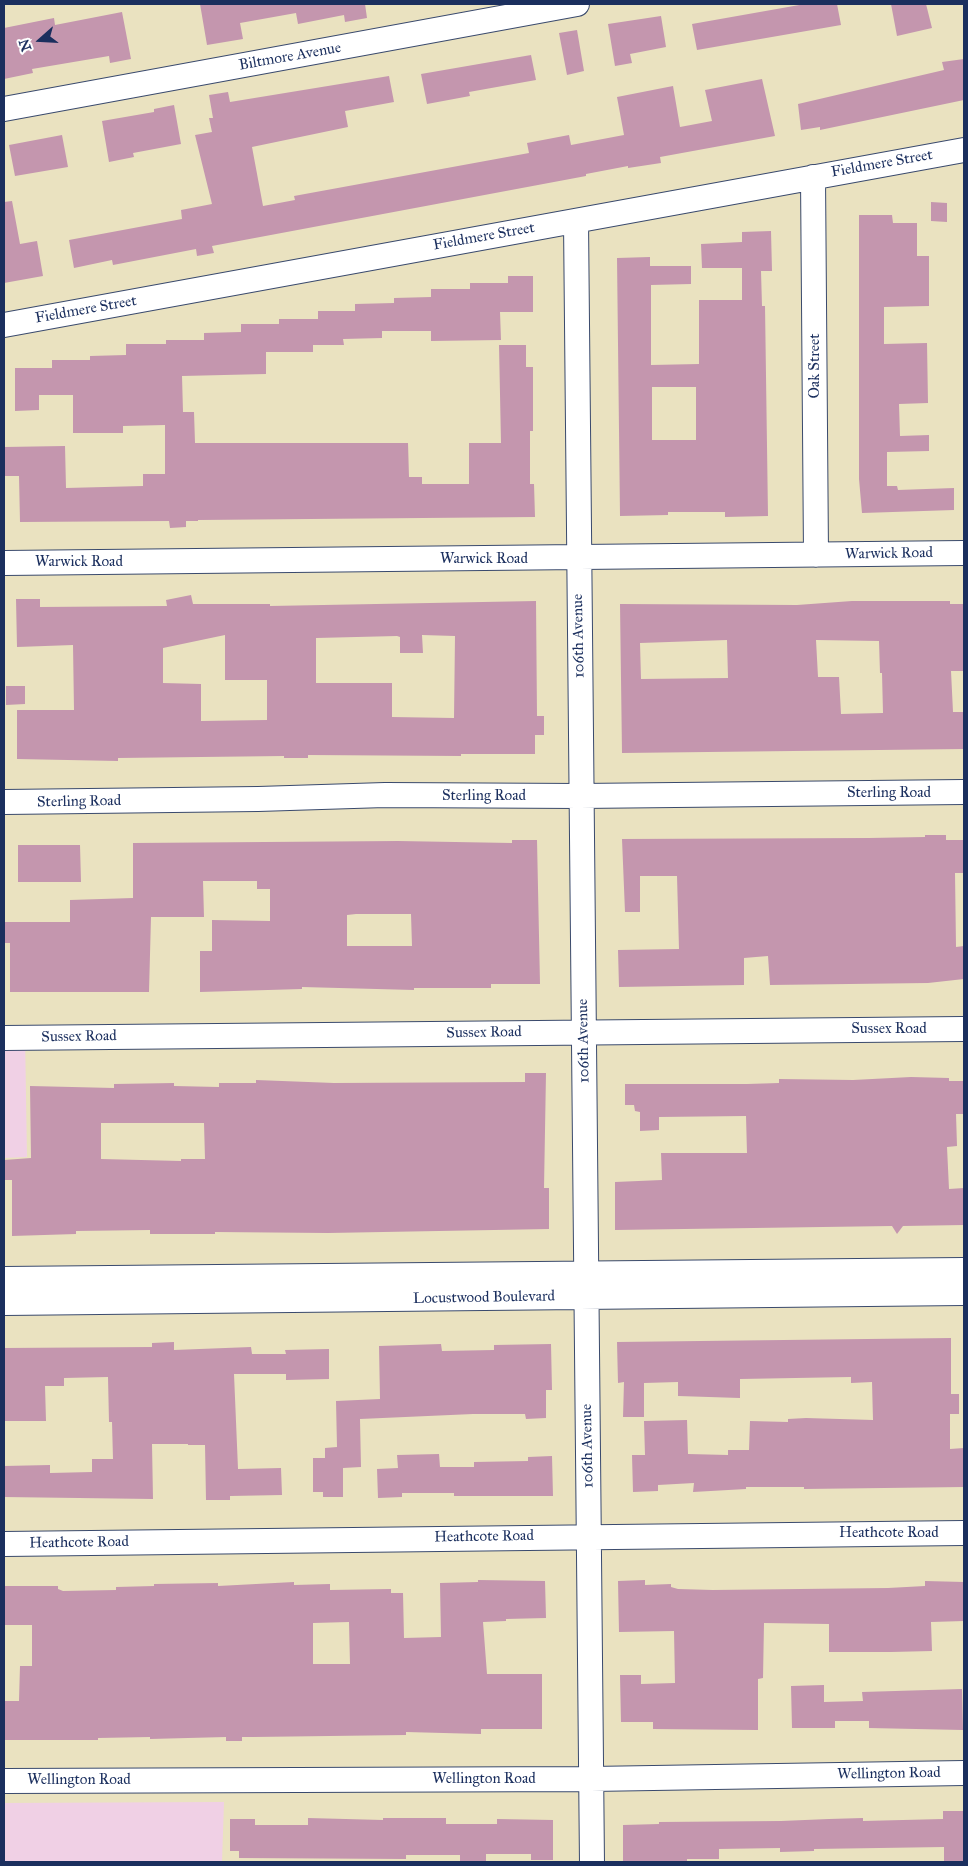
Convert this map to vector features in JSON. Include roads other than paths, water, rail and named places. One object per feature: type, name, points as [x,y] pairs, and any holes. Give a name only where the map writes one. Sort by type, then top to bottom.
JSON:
[{"type":"street","name":"Biltmore Avenue","points":[[4,109],[575,4]]},
{"type":"street","name":"Fieldmere Street","points":[[4,325],[964,150]]},
{"type":"street","name":"Oak Street","points":[[813,177],[816,555]]},
{"type":"street","name":"106th Avenue","points":[[576,220],[580,796],[585,1032],[592,1862]]},
{"type":"street","name":"Warwick Road","points":[[4,563],[964,553]]},
{"type":"street","name":"Sterling Road","points":[[4,802],[385,795],[580,796],[964,792]]},
{"type":"street","name":"Sussex Road","points":[[4,1038],[964,1029]]},
{"type":"street","name":"Locustwood Boulevard","points":[[4,1303],[205,1301],[953,1270]]},
{"type":"street","points":[[953,1270],[953,1293]]},
{"type":"street","name":"Locustwood Boulevard","points":[[4,1278],[205,1277],[953,1293]]},
{"type":"street","points":[[205,1277],[205,1301]]},
{"type":"street","name":"Heathcote Road","points":[[4,1544],[589,1535],[964,1532]]},
{"type":"street","name":"Wellington Road","points":[[4,1780],[591,1779],[964,1773]]}]
